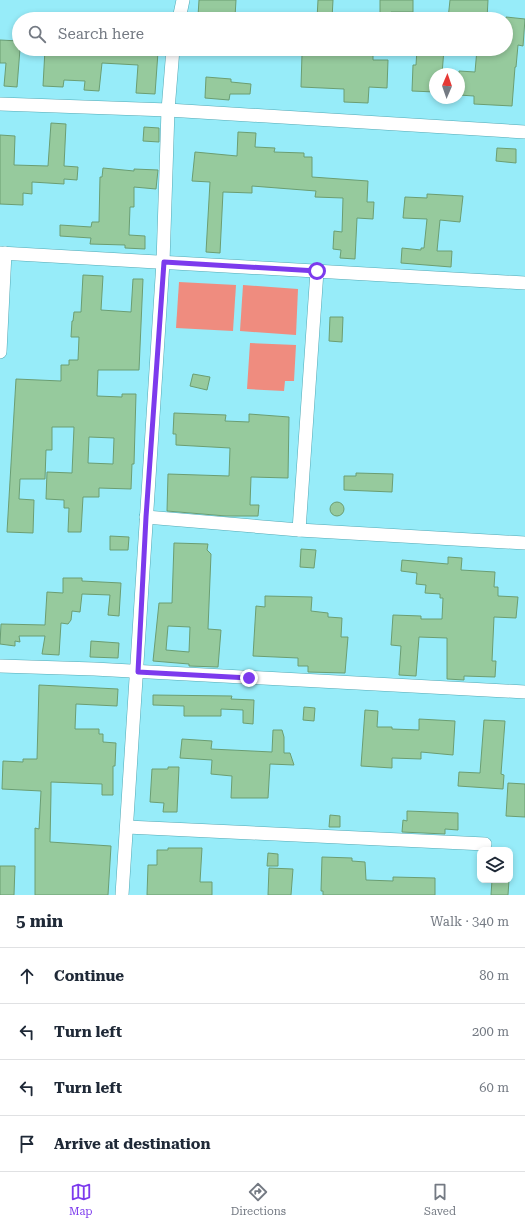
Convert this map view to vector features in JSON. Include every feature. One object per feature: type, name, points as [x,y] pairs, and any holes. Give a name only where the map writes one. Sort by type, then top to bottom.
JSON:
[{"type":"street","points":[[180,12],[183,0]]},
{"type":"street","points":[[122,895],[138,672],[146,517],[164,262],[168,110],[172,56]]},
{"type":"street","points":[[0,104],[168,110],[525,132]]},
{"type":"street","points":[[0,352],[3,253],[525,283]]},
{"type":"street","points":[[299,530],[317,271]]},
{"type":"street","points":[[146,517],[299,530],[525,543]]},
{"type":"street","points":[[0,666],[525,692]]},
{"type":"street","points":[[127,827],[485,844]]},
{"type":"shaded area","points":[[179,282],[236,285],[233,331],[176,328]]},
{"type":"shaded area","points":[[243,285],[298,289],[296,335],[240,331]]},
{"type":"shaded area","points":[[250,343],[296,345],[294,381],[285,381],[284,391],[247,389]]},
{"type":"building","points":[[199,0],[236,0],[235,12],[198,12]]},
{"type":"building","points":[[318,0],[333,0],[332,12],[317,12]]},
{"type":"building","points":[[380,0],[413,0],[413,12],[380,12]]},
{"type":"building","points":[[450,0],[488,0],[487,12],[449,12]]},
{"type":"building","points":[[513,18],[525,19],[523,46],[518,45],[512,106],[474,104],[474,96],[465,95],[465,71],[475,72],[476,56],[513,56]]},
{"type":"building","points":[[0,40],[12,41],[12,56],[19,56],[17,87],[4,86],[6,63],[0,63]]},
{"type":"building","points":[[45,56],[158,56],[155,94],[136,93],[138,65],[102,63],[99,91],[84,90],[85,81],[64,80],[63,87],[43,86]]},
{"type":"building","points":[[302,56],[373,56],[373,60],[388,60],[387,88],[369,87],[368,103],[344,102],[344,89],[301,87]]},
{"type":"building","points":[[417,56],[443,56],[442,68],[429,68],[429,92],[412,91],[413,65],[416,65]]},
{"type":"building","points":[[206,77],[231,79],[231,82],[251,84],[250,94],[230,94],[229,100],[205,98]]},
{"type":"building","points":[[51,123],[66,124],[64,166],[78,167],[77,180],[64,179],[64,184],[32,182],[32,194],[23,193],[23,205],[0,204],[0,135],[15,136],[14,165],[48,166]]},
{"type":"building","points":[[144,127],[159,128],[159,142],[143,141]]},
{"type":"building","points":[[238,132],[256,133],[255,147],[275,148],[274,152],[304,153],[304,157],[312,157],[312,177],[368,181],[367,202],[374,202],[373,219],[357,218],[355,259],[340,258],[341,250],[333,249],[334,231],[342,232],[343,198],[315,197],[316,191],[252,186],[252,193],[223,192],[220,253],[206,252],[210,182],[192,181],[195,152],[237,156]]},
{"type":"building","points":[[497,148],[516,149],[516,163],[496,161]]},
{"type":"building","points":[[103,168],[134,171],[134,169],[158,170],[156,189],[134,187],[134,207],[130,207],[129,235],[145,236],[145,249],[125,248],[125,245],[90,244],[91,238],[60,236],[60,225],[91,227],[92,222],[99,222],[100,177],[102,177]]},
{"type":"building","points":[[427,194],[463,196],[460,222],[440,220],[437,251],[452,251],[451,267],[401,263],[402,248],[421,250],[421,248],[424,248],[427,219],[403,218],[405,197],[427,198]]},
{"type":"building","points":[[83,275],[103,276],[101,310],[131,312],[133,279],[143,279],[139,370],[98,370],[97,396],[122,397],[122,394],[136,394],[134,464],[132,464],[131,489],[99,488],[99,497],[83,497],[81,532],[68,532],[69,508],[64,508],[64,500],[46,499],[47,472],[72,473],[74,427],[52,427],[52,450],[46,450],[45,479],[20,479],[19,499],[34,500],[33,533],[7,532],[16,379],[61,381],[61,365],[69,365],[69,360],[78,360],[79,337],[71,337],[72,321],[74,312],[81,312]],"holes":[[[89,437],[114,438],[113,464],[88,463]]]},
{"type":"building","points":[[330,317],[343,317],[342,342],[329,341]]},
{"type":"building","points":[[193,374],[210,377],[207,390],[190,386]]},
{"type":"building","points":[[174,413],[226,415],[225,421],[249,422],[249,414],[289,417],[288,478],[251,477],[250,505],[259,505],[258,516],[226,516],[167,511],[168,474],[229,476],[230,448],[176,445],[176,434],[173,434]]},
{"type":"building","points":[[356,473],[393,474],[392,492],[344,490],[344,476],[356,476]]},
{"type":"building","points":[[337,502],[342,504],[344,509],[342,514],[337,516],[332,514],[330,509],[332,504]]},
{"type":"building","points":[[110,536],[129,537],[128,550],[110,550]]},
{"type":"building","points":[[174,543],[208,544],[207,550],[211,554],[208,629],[221,630],[218,667],[189,666],[189,664],[153,661],[159,603],[172,603]],"holes":[[[168,626],[190,627],[189,652],[166,650]]]},
{"type":"building","points":[[301,549],[316,550],[314,568],[300,567]]},
{"type":"building","points":[[448,557],[462,558],[461,570],[495,572],[494,587],[498,587],[498,596],[518,597],[516,618],[494,617],[492,661],[496,661],[495,677],[464,676],[464,680],[447,679],[447,638],[419,637],[416,676],[399,675],[401,646],[391,645],[393,615],[421,616],[421,619],[442,619],[443,598],[440,598],[440,594],[425,593],[426,585],[416,584],[417,573],[401,571],[402,560],[448,564]]},
{"type":"building","points":[[63,578],[82,578],[82,581],[121,583],[119,616],[108,615],[110,595],[82,594],[80,612],[72,611],[71,620],[68,624],[61,623],[59,655],[42,654],[45,636],[19,636],[20,642],[15,641],[15,646],[0,644],[1,624],[45,625],[47,592],[63,593]]},
{"type":"building","points":[[265,596],[312,597],[311,611],[328,613],[328,617],[342,618],[341,637],[348,637],[345,673],[308,672],[308,666],[298,666],[298,658],[253,656],[256,606],[265,607]]},
{"type":"building","points":[[91,641],[119,643],[118,658],[90,657]]},
{"type":"building","points":[[39,685],[118,689],[117,706],[76,704],[75,729],[99,729],[99,734],[103,734],[103,742],[116,743],[115,766],[113,766],[113,795],[102,795],[102,784],[51,782],[50,842],[111,846],[108,895],[35,895],[35,828],[39,829],[41,791],[2,789],[3,761],[23,762],[23,759],[37,759]]},
{"type":"building","points":[[153,695],[232,696],[231,699],[254,700],[253,724],[243,723],[243,710],[221,709],[221,716],[184,716],[184,706],[153,705]]},
{"type":"building","points":[[304,707],[315,708],[314,721],[303,720]]},
{"type":"building","points":[[365,710],[378,711],[377,727],[392,727],[392,729],[419,730],[419,719],[455,721],[453,755],[421,752],[421,759],[392,758],[392,768],[361,766]]},
{"type":"building","points":[[484,720],[505,721],[501,774],[504,775],[503,789],[458,786],[459,772],[480,773]]},
{"type":"building","points":[[273,730],[282,730],[284,737],[284,753],[290,753],[294,765],[270,764],[268,798],[231,798],[232,776],[211,774],[212,760],[180,758],[182,739],[212,741],[211,749],[272,752]]},
{"type":"building","points":[[168,767],[179,767],[177,812],[163,812],[164,803],[150,802],[152,769],[168,769]]},
{"type":"building","points":[[508,783],[525,784],[525,817],[506,816]]},
{"type":"building","points":[[407,811],[458,813],[458,830],[445,829],[445,834],[402,832],[403,820],[407,821]]},
{"type":"building","points":[[330,815],[340,816],[340,827],[329,827]]},
{"type":"building","points":[[168,848],[202,848],[200,882],[212,882],[212,895],[147,895],[148,865],[157,865],[157,850],[168,850]]},
{"type":"building","points":[[268,853],[278,854],[278,866],[267,866]]},
{"type":"building","points":[[322,857],[352,858],[352,861],[365,862],[366,880],[393,881],[393,877],[435,878],[435,895],[323,895],[323,891],[321,891]]},
{"type":"building","points":[[0,866],[15,866],[14,895],[0,895]]},
{"type":"building","points":[[269,868],[293,869],[291,895],[268,895]]},
{"type":"building","points":[[492,883],[509,883],[508,895],[491,895]]},
{"type":"route","points":[[249,678],[138,672],[146,517],[164,262],[317,271]]}]
